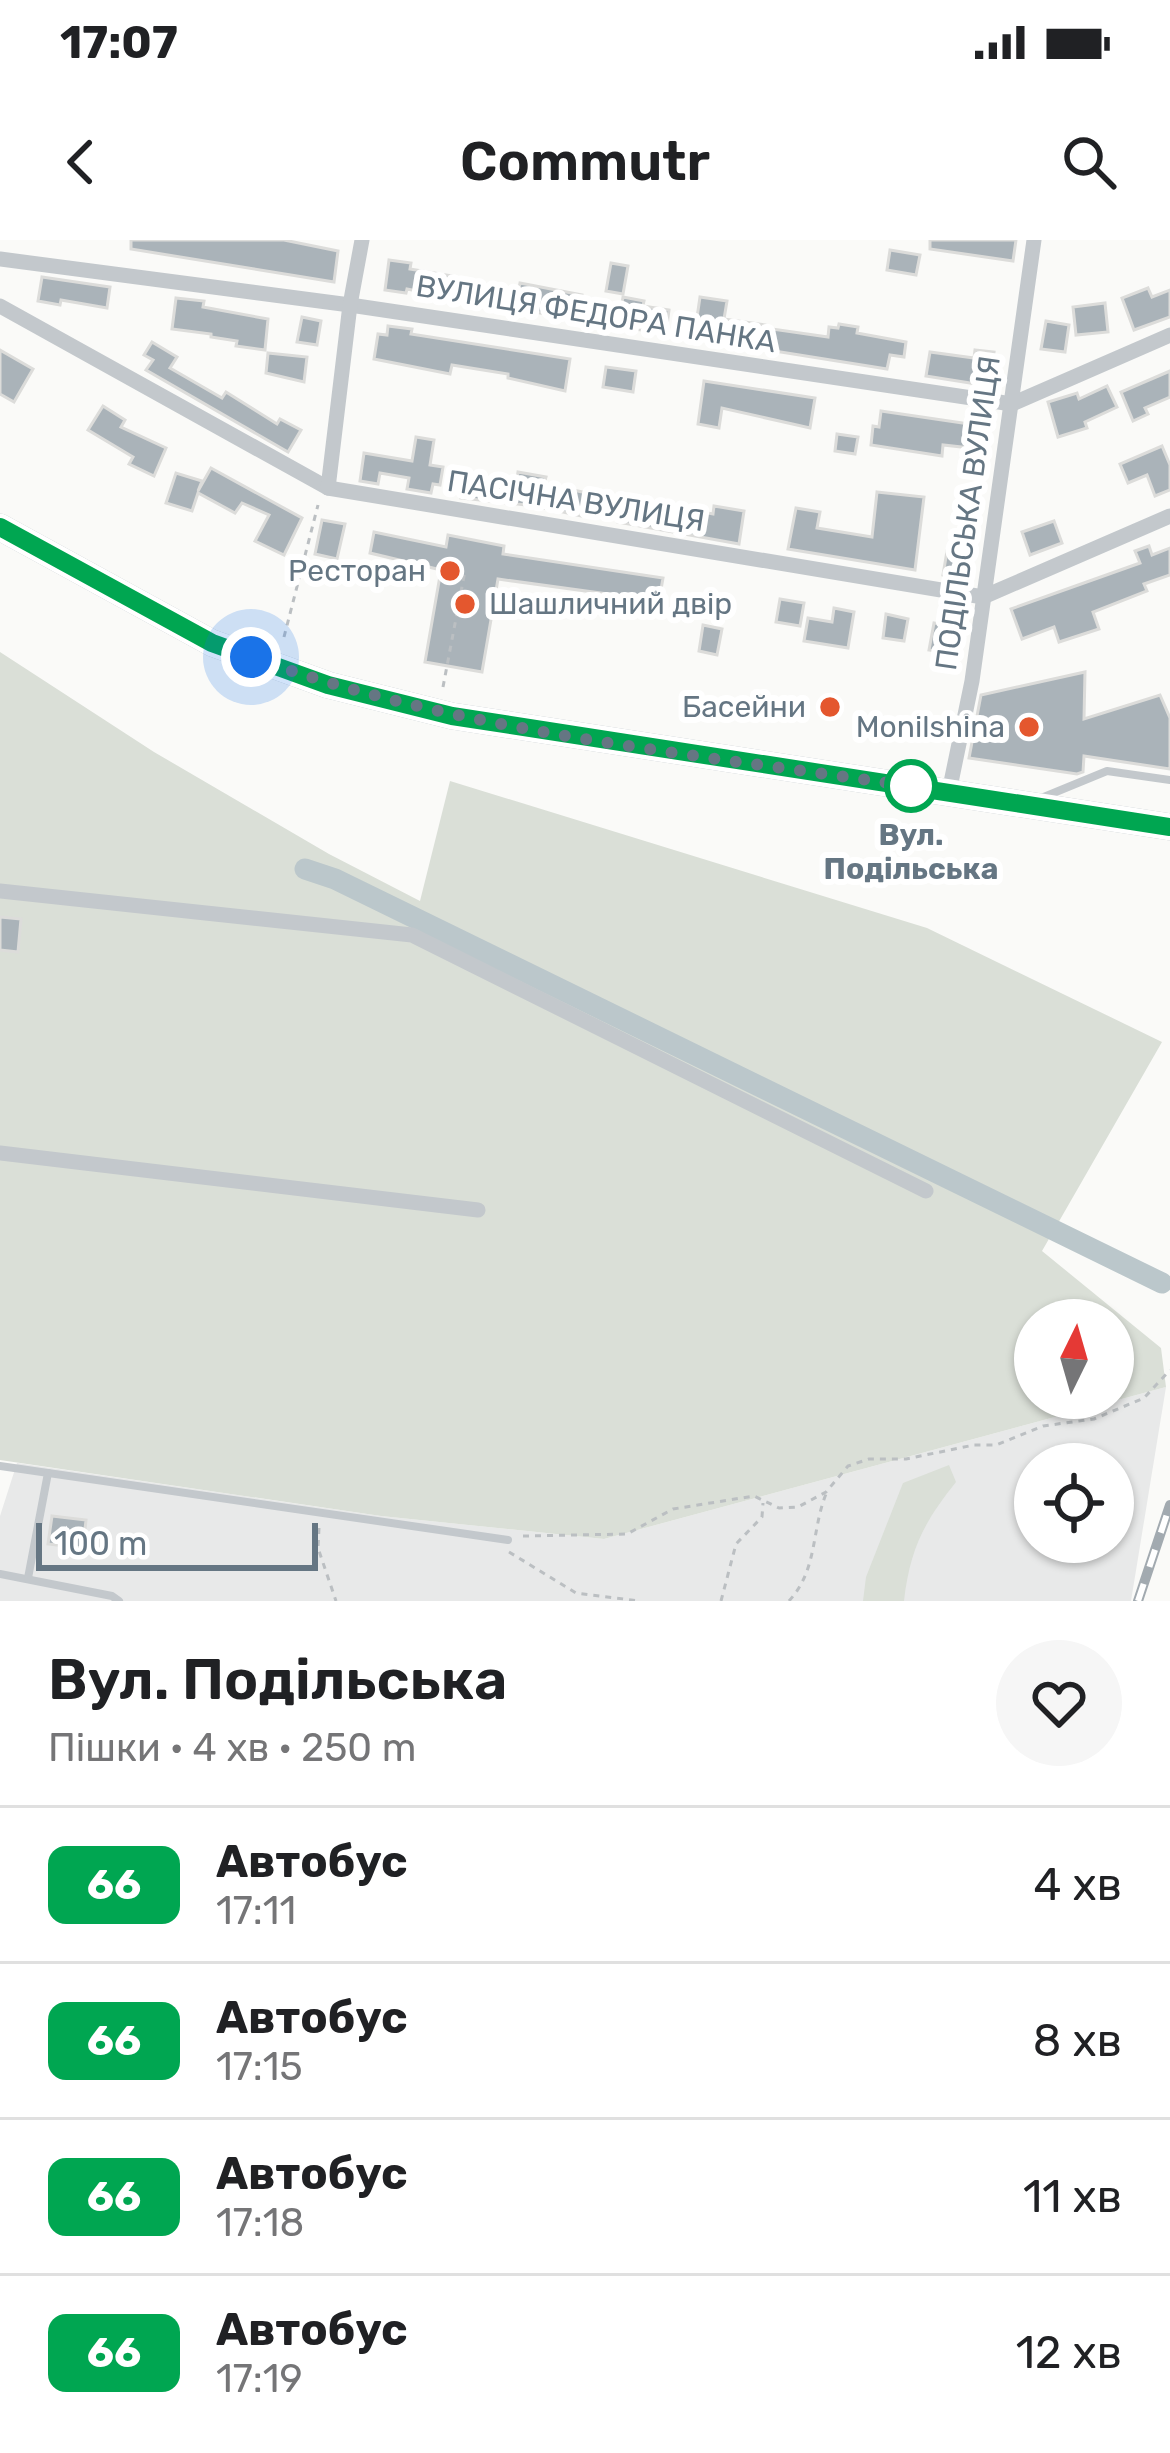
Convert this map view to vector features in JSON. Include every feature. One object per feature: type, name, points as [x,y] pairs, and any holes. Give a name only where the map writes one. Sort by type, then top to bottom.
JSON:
[{"type":"main road","points":[[0,527],[212,643],[328,685],[452,716],[1170,827]]},
{"type":"street","points":[[328,488],[362,240]]},
{"type":"street","name":"ПОДІЛЬСЬКА ВУЛИЦЯ","points":[[949,792],[972,681],[1034,240]]},
{"type":"street","name":"ВУЛИЦЯ ФЕДОРА ПАНКА","points":[[0,259],[350,304],[1012,404]]},
{"type":"street","name":"ПАСІЧНА ВУЛИЦЯ","points":[[0,307],[328,488],[983,597]]},
{"type":"street","points":[[1012,404],[1170,335]]},
{"type":"street","points":[[983,597],[1170,516]]},
{"type":"street","points":[[0,891],[412,935],[926,1191]]},
{"type":"street","points":[[0,1153],[478,1210]]},
{"type":"lane","points":[[1026,804],[1107,771],[1170,780]]},
{"type":"lane","points":[[0,1466],[508,1540]]},
{"type":"lane","points":[[28,1578],[48,1474]]},
{"type":"lane","points":[[0,1574],[119,1601]]},
{"type":"path","points":[[284,637],[318,504],[328,488]]},
{"type":"path","points":[[443,687],[465,571]]},
{"type":"path","points":[[789,1601],[805,1585],[816,1543],[813,1527],[826,1492],[842,1470],[869,1459],[906,1460],[974,1445],[996,1445],[1043,1426],[1118,1412],[1144,1398],[1170,1370]]},
{"type":"path","points":[[508,1540],[627,1534],[673,1509],[754,1496],[779,1508],[799,1508],[826,1492]]},
{"type":"path","points":[[721,1601],[736,1544],[762,1517],[762,1501]]},
{"type":"path","points":[[319,1514],[318,1548],[336,1601]]},
{"type":"path","points":[[483,1537],[576,1592],[640,1601]]},
{"type":"path","points":[[574,1601],[576,1592]]},
{"type":"shaded area","points":[[0,652],[154,752],[420,901],[450,781],[927,928],[1162,1042],[1042,1251],[1101,1299],[1014,1299],[1014,1419],[1048,1419],[604,1539],[381,1516],[0,1460]]},
{"type":"shaded area","points":[[1134,1326],[1161,1348],[1166,1387],[1134,1396]]},
{"type":"shaded area","points":[[1166,1387],[1131,1601],[0,1601],[0,1516],[17,1463],[381,1516],[604,1539],[1048,1419],[1134,1419],[1134,1396]]},
{"type":"shaded area","points":[[949,1465],[956,1482],[920,1537],[904,1601],[863,1601],[866,1577],[903,1483]]},
{"type":"building","points":[[131,240],[284,240],[338,251],[334,282],[131,249]]},
{"type":"building","points":[[930,240],[1016,240],[1013,261],[930,249]]},
{"type":"building","points":[[890,250],[920,255],[916,275],[887,270]]},
{"type":"building","points":[[389,260],[452,276],[448,297],[385,290]]},
{"type":"building","points":[[611,263],[628,266],[623,294],[606,291]]},
{"type":"building","points":[[42,277],[110,287],[107,308],[38,301]]},
{"type":"building","points":[[520,283],[582,295],[578,319],[515,309]]},
{"type":"building","points":[[1148,288],[1152,297],[1170,290],[1170,317],[1134,330],[1122,298]]},
{"type":"building","points":[[623,297],[669,310],[666,333],[618,327]]},
{"type":"building","points":[[700,297],[727,301],[724,319],[765,328],[828,337],[829,327],[858,327],[857,333],[906,342],[904,357],[890,355],[887,369],[694,338]]},
{"type":"building","points":[[176,298],[268,319],[265,350],[236,346],[237,341],[211,334],[172,329]]},
{"type":"building","points":[[1105,303],[1108,332],[1076,335],[1073,307]]},
{"type":"building","points":[[302,317],[321,321],[317,345],[297,342]]},
{"type":"building","points":[[1046,321],[1069,325],[1065,352],[1041,349]]},
{"type":"building","points":[[388,326],[412,329],[411,334],[570,359],[565,391],[508,378],[508,374],[452,365],[450,374],[374,359],[378,334],[387,335]]},
{"type":"building","points":[[152,342],[177,357],[170,368],[222,398],[226,392],[277,424],[280,419],[301,430],[288,452],[146,370],[153,360],[144,355]]},
{"type":"building","points":[[0,350],[33,369],[14,402],[0,394]]},
{"type":"building","points":[[975,350],[994,352],[989,386],[926,376],[930,352],[974,358]]},
{"type":"building","points":[[268,353],[307,357],[304,382],[266,373]]},
{"type":"building","points":[[606,367],[636,371],[633,392],[603,387]]},
{"type":"building","points":[[1170,371],[1170,397],[1145,408],[1148,414],[1133,421],[1121,392]]},
{"type":"building","points":[[704,381],[815,398],[810,428],[722,408],[719,428],[698,424]]},
{"type":"building","points":[[1107,386],[1117,407],[1085,422],[1087,428],[1058,437],[1048,402],[1077,393],[1079,399]]},
{"type":"building","points":[[103,406],[125,420],[121,427],[166,448],[154,476],[129,464],[133,457],[88,430]]},
{"type":"building","points":[[881,411],[983,426],[980,449],[943,445],[942,456],[871,445]]},
{"type":"building","points":[[837,434],[858,437],[855,454],[835,451]]},
{"type":"building","points":[[416,437],[434,440],[430,465],[443,467],[440,485],[433,484],[431,493],[407,489],[409,478],[380,473],[378,484],[360,481],[364,453],[412,461]]},
{"type":"building","points":[[1162,446],[1170,465],[1170,490],[1155,496],[1147,475],[1128,483],[1120,464]]},
{"type":"building","points":[[211,468],[302,518],[284,555],[255,541],[269,515],[242,503],[235,513],[198,493],[192,511],[166,503],[176,473],[202,481],[198,491]]},
{"type":"building","points":[[518,472],[546,477],[544,484],[592,494],[586,517],[461,498],[465,476],[516,484]]},
{"type":"building","points":[[877,492],[924,497],[915,570],[788,549],[796,508],[820,512],[817,528],[872,537]]},
{"type":"building","points":[[622,496],[713,514],[714,506],[744,511],[739,544],[618,522]]},
{"type":"building","points":[[322,520],[345,524],[337,559],[315,554]]},
{"type":"building","points":[[1054,521],[1062,543],[1030,555],[1022,532]]},
{"type":"building","points":[[374,532],[446,547],[448,535],[504,546],[503,554],[663,578],[659,601],[498,579],[482,672],[425,662],[441,570],[370,553]]},
{"type":"building","points":[[1149,546],[1152,555],[1170,548],[1170,575],[1144,584],[1147,591],[1093,612],[1099,629],[1059,642],[1054,627],[1022,639],[1011,609],[1140,563],[1135,551]]},
{"type":"building","points":[[947,551],[966,555],[962,578],[943,575]]},
{"type":"building","points":[[780,599],[804,603],[800,626],[776,622]]},
{"type":"building","points":[[834,608],[854,612],[848,648],[804,641],[808,618],[832,622]]},
{"type":"building","points":[[886,614],[908,619],[904,641],[883,638]]},
{"type":"building","points":[[934,623],[955,626],[951,653],[929,650]]},
{"type":"building","points":[[703,625],[722,629],[717,655],[699,651]]},
{"type":"building","name":"Monilshina","points":[[1085,672],[1084,719],[1160,695],[1170,718],[1170,769],[1084,756],[1083,772],[1077,774],[969,758],[981,695]]},
{"type":"building","points":[[0,917],[21,919],[18,952],[0,950]]},
{"type":"building","points":[[52,1516],[86,1520],[83,1548],[48,1544]]},
{"type":"waterway","points":[[305,869],[335,879],[1162,1283]]},
{"type":"railway","points":[[1138,1601],[1170,1505]]},
{"type":"bus line","name":"66","points":[[0,527],[212,643],[328,685],[452,716],[1170,827]]},
{"type":"place","name":"Ресторан","points":[[450,571]]},
{"type":"place","name":"Шашличний двір","points":[[465,604]]},
{"type":"place","name":"Басейни","points":[[830,707]]},
{"type":"place","name":"Monilshina","points":[[1029,727]]},
{"type":"place","name":"Вул. Подільська","points":[[911,786]]},
{"type":"route","points":[[251,657],[328,685],[452,716],[922,788],[911,786]]}]
